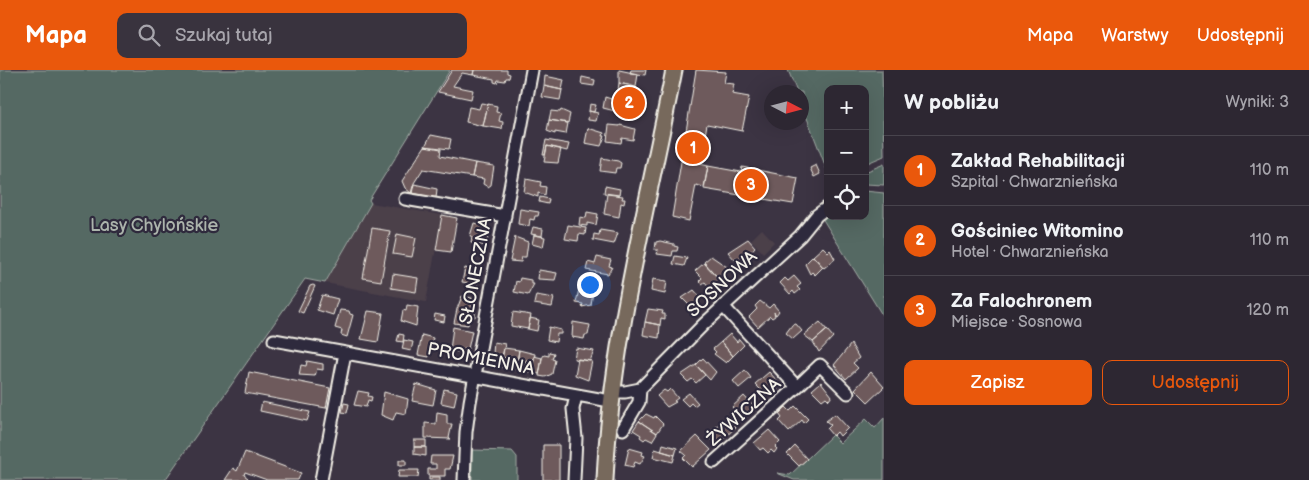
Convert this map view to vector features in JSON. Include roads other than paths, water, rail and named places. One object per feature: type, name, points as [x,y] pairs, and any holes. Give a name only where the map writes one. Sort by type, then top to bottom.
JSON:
[{"type":"main road","points":[[605,480],[611,397],[638,240],[645,219],[674,70]]},
{"type":"street","name":"SŁONECZNA","points":[[464,480],[466,432],[475,375],[532,70]]},
{"type":"street","points":[[405,200],[505,216]]},
{"type":"street","name":"SOSNOWA","points":[[623,429],[639,402],[640,389],[723,306],[800,236],[817,215],[824,210]]},
{"type":"street","name":"ŻYWICZNA","points":[[723,306],[797,387]]},
{"type":"street","name":"PROMIENNA","points":[[274,340],[475,375],[576,396],[611,397]]},
{"type":"street","points":[[321,480],[345,353]]},
{"type":"street","name":"ŻYWICZNA","points":[[714,462],[820,365],[848,393]]},
{"type":"street","points":[[611,397],[640,389]]},
{"type":"street","points":[[574,480],[576,438],[573,409],[576,396]]},
{"type":"place","name":"Gościniec Witomino","points":[[629,103]]},
{"type":"place","name":"Zakład Rehabilitacji","points":[[693,148]]},
{"type":"place","name":"Za Falochronem","points":[[751,185]]},
{"type":"park label","name":"Lasy Chylońskie","points":[[154,225]]}]
